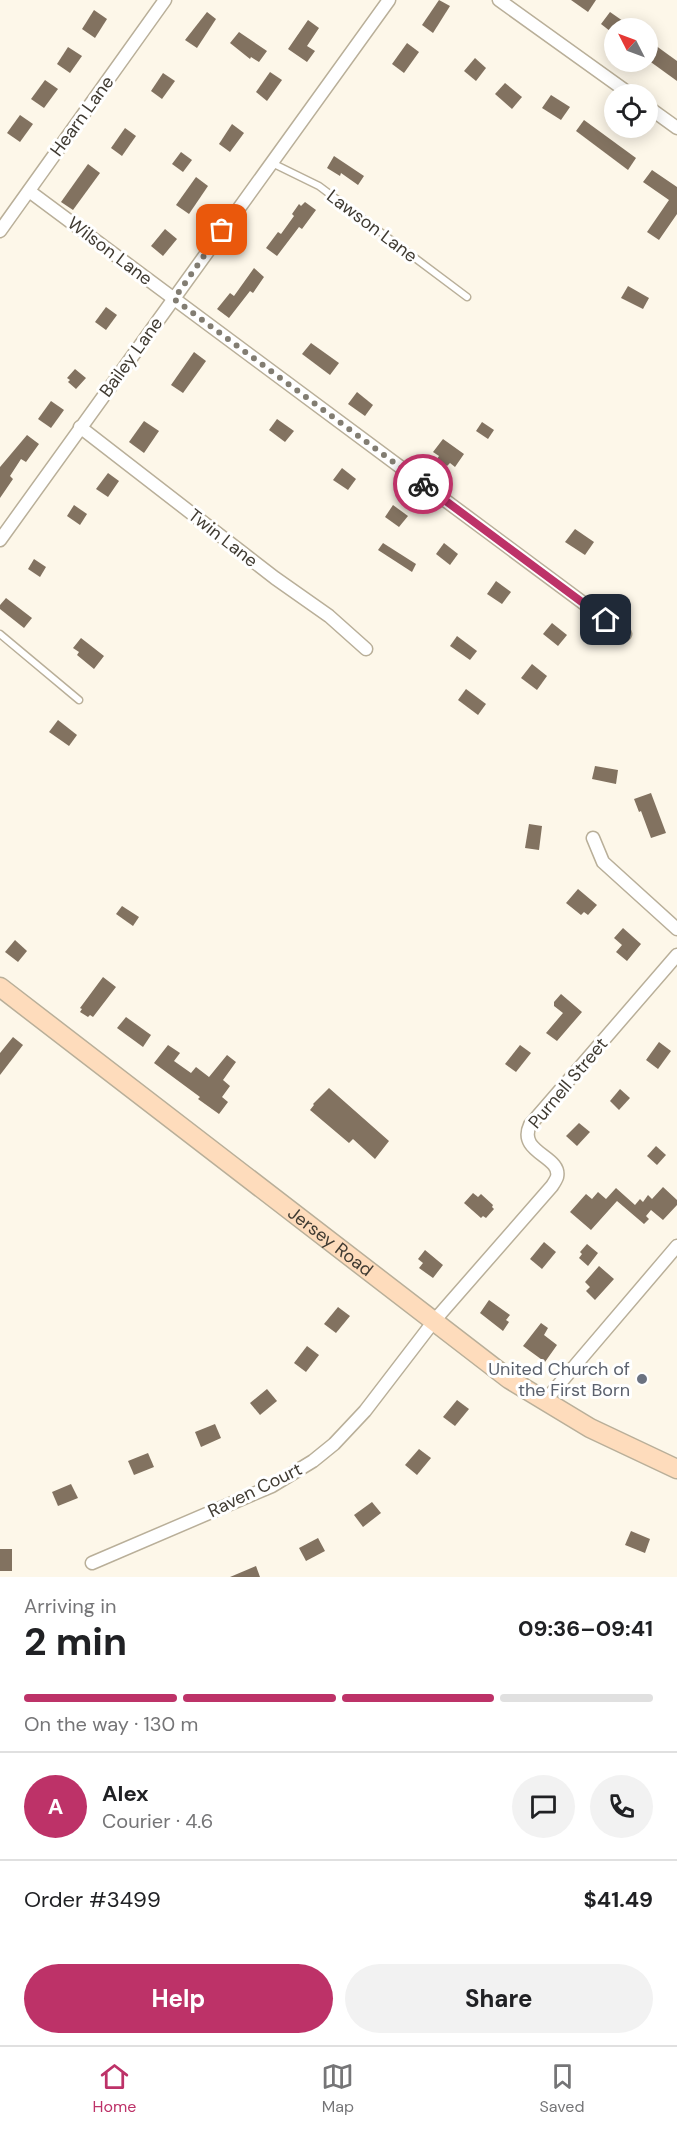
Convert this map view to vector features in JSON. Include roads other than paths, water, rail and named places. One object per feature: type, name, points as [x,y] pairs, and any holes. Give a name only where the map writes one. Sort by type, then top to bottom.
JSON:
[{"type":"street","name":"Hearn Lane","points":[[0,231],[165,0]]},
{"type":"street","name":"Bailey Lane","points":[[0,540],[389,0]]},
{"type":"street","points":[[499,0],[616,84]]},
{"type":"street","points":[[658,114],[677,128]]},
{"type":"street","name":"Wilson Lane","points":[[29,191],[625,634]]},
{"type":"street","name":"Twin Lane","points":[[80,428],[275,578],[320,609],[366,649]]},
{"type":"street","points":[[593,838],[603,862],[677,929]]},
{"type":"street","name":"Purnell Street","points":[[434,1321],[552,1186],[557,1177],[552,1164],[527,1140],[527,1130],[530,1125],[677,955]]},
{"type":"street","name":"Jersey Road","points":[[0,987],[434,1321],[472,1353],[543,1402],[590,1428],[677,1469]]},
{"type":"street","points":[[543,1402],[677,1246]]},
{"type":"street","name":"Raven Court","points":[[92,1563],[272,1486],[313,1461],[350,1429],[434,1321]]},
{"type":"lane","name":"Lawson Lane","points":[[271,163],[319,186],[467,297]]},
{"type":"lane","points":[[0,634],[79,700]]},
{"type":"place","name":"United Church of the First Born","points":[[642,1379]]}]
